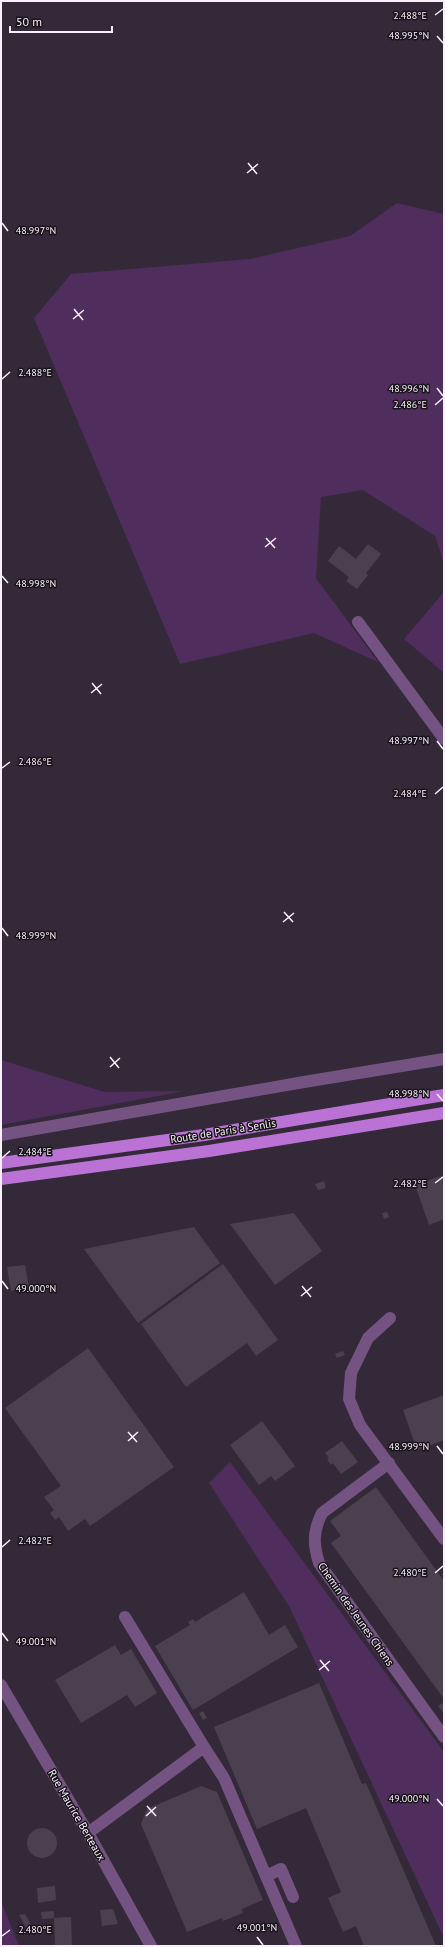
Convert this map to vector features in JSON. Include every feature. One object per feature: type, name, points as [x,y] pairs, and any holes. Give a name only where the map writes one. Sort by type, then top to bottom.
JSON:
[{"type":"main road","name":"Route de Paris à Senlis","points":[[1,1163],[204,1135],[444,1095]]},
{"type":"main road","name":"Route de Paris à Senlis","points":[[1,1179],[209,1151],[444,1112]]},
{"type":"street","points":[[358,622],[444,739]]},
{"type":"street","points":[[1,1135],[444,1059]]},
{"type":"street","points":[[390,1318],[368,1338],[351,1373],[349,1399],[360,1425],[444,1539]]},
{"type":"street","name":"Chemin des Jeunes Chiens","points":[[388,1463],[322,1513],[317,1524],[314,1546],[319,1563],[444,1737]]},
{"type":"street","points":[[125,1617],[224,1778],[296,1946]]},
{"type":"street","name":"Rue Maurice Berteaux","points":[[1,1685],[88,1833],[151,1946]]},
{"type":"street","points":[[88,1833],[204,1747]]},
{"type":"street","points":[[266,1876],[281,1869],[293,1898]]},
{"type":"shaded area","points":[[397,203],[444,214],[444,564],[435,536],[363,490],[321,497],[316,578],[378,662],[314,633],[180,664],[34,318],[71,274],[250,259],[350,236]]},
{"type":"shaded area","points":[[444,592],[444,673],[404,639]]},
{"type":"shaded area","points":[[1,1060],[105,1092],[185,1091],[1,1125]]},
{"type":"shaded area","points":[[230,1462],[444,1752],[444,1938],[289,1606],[209,1483]]},
{"type":"shaded area","points":[[1,1901],[19,1946],[1,1946]]},
{"type":"building","points":[[368,544],[381,554],[366,573],[368,575],[357,589],[346,581],[349,577],[328,561],[339,546],[356,559]]},
{"type":"building","points":[[444,1175],[444,1219],[429,1225],[415,1185]]},
{"type":"building","points":[[324,1181],[326,1188],[318,1190],[315,1184]]},
{"type":"building","points":[[387,1212],[389,1217],[384,1219],[382,1213]]},
{"type":"building","points":[[294,1213],[322,1251],[275,1285],[230,1224]]},
{"type":"building","points":[[194,1227],[220,1263],[138,1323],[84,1249]]},
{"type":"building","points":[[223,1264],[278,1340],[256,1356],[247,1343],[186,1387],[141,1324]]},
{"type":"building","points":[[25,1265],[29,1288],[11,1291],[7,1267]]},
{"type":"building","points":[[88,1348],[174,1467],[90,1526],[85,1519],[68,1531],[59,1517],[55,1520],[50,1513],[54,1510],[44,1497],[61,1486],[5,1408]]},
{"type":"building","points":[[343,1351],[345,1355],[337,1358],[335,1354]]},
{"type":"building","points":[[444,1395],[444,1440],[417,1450],[403,1410]]},
{"type":"building","points":[[262,1421],[295,1466],[275,1481],[271,1476],[259,1485],[230,1445]]},
{"type":"building","points":[[342,1441],[358,1462],[341,1474],[333,1463],[331,1465],[327,1459],[329,1458],[325,1453]]},
{"type":"building","points":[[376,1487],[444,1581],[444,1699],[331,1543],[341,1536],[330,1521]]},
{"type":"building","points":[[244,1592],[269,1635],[285,1625],[298,1647],[193,1710],[155,1646],[190,1625],[188,1622],[193,1619],[195,1622]]},
{"type":"building","points":[[115,1645],[121,1655],[131,1649],[157,1693],[135,1707],[127,1695],[81,1723],[55,1680]]},
{"type":"building","points":[[319,1683],[362,1784],[366,1783],[436,1946],[364,1946],[356,1926],[343,1932],[328,1898],[341,1892],[306,1808],[257,1829],[214,1727]]},
{"type":"building","points":[[444,1702],[444,1714],[438,1706]]},
{"type":"building","points":[[203,1711],[207,1718],[203,1720],[199,1713]]},
{"type":"building","points":[[201,1786],[217,1792],[263,1900],[242,1909],[243,1913],[223,1921],[222,1918],[187,1932],[141,1824],[147,1809]]},
{"type":"building","points":[[42,1828],[53,1832],[57,1843],[53,1854],[42,1858],[31,1854],[27,1843],[31,1832]]},
{"type":"building","points":[[55,1886],[56,1900],[38,1903],[37,1888]]},
{"type":"building","points":[[113,1909],[118,1924],[102,1926],[100,1910]]},
{"type":"building","points":[[54,1911],[54,1918],[42,1919],[41,1912]]},
{"type":"building","points":[[25,1914],[34,1930],[29,1933],[19,1915]]},
{"type":"building","points":[[71,1917],[72,1946],[55,1946],[54,1918]]}]
